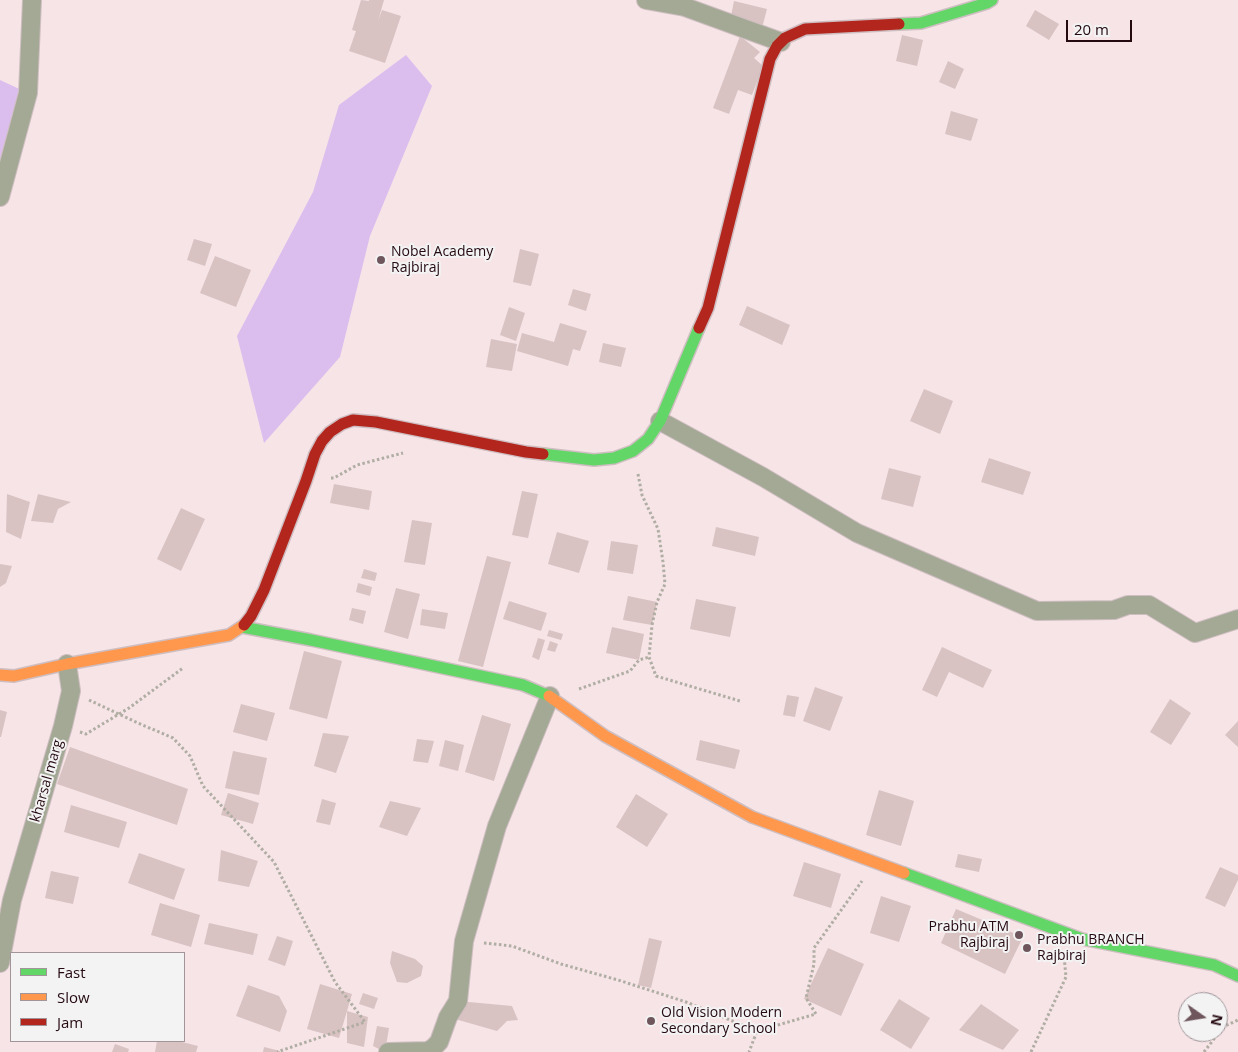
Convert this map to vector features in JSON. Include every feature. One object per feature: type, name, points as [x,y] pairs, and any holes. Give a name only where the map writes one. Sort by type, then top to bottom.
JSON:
[{"type":"street","points":[[0,197],[28,93],[32,0]]},
{"type":"street","points":[[646,0],[685,7],[781,42]]},
{"type":"street","points":[[0,675],[14,676],[67,664],[229,635],[242,627],[251,616],[264,590],[306,481],[314,454],[330,432],[342,424],[353,420],[376,422],[526,452],[584,459],[614,458],[633,451],[648,439],[660,421],[708,308],[770,59],[777,46],[790,35],[805,29],[922,24],[992,0]]},
{"type":"street","points":[[660,421],[763,477],[857,533],[1037,611],[1114,610],[1128,605],[1149,605],[1196,633],[1238,619]]},
{"type":"street","points":[[242,627],[523,685],[550,696],[605,736],[752,817],[1082,939],[1214,965],[1238,976]]},
{"type":"street","name":"kharsal marg","points":[[0,963],[12,900],[63,726],[71,691],[67,664]]},
{"type":"street","points":[[388,1052],[428,1051],[433,1048],[439,1042],[448,1017],[458,1001],[464,942],[497,826],[550,696]]},
{"type":"path","points":[[306,481],[334,478],[357,465],[412,450]]},
{"type":"path","points":[[633,451],[642,496],[658,529],[663,562],[664,584],[657,602],[652,625],[649,657],[656,676],[740,701]]},
{"type":"path","points":[[550,696],[579,689],[630,671],[639,660],[649,657]]},
{"type":"path","points":[[63,726],[86,734],[119,714],[184,667]]},
{"type":"path","points":[[71,691],[173,738],[190,756],[203,786],[274,862],[334,982],[364,1022],[277,1052]]},
{"type":"path","points":[[464,942],[512,946],[561,964],[686,1002],[758,1031],[816,1014],[806,998],[814,964],[814,948],[876,862]]},
{"type":"path","points":[[1031,1052],[1066,976],[1063,950]]},
{"type":"path","points":[[1204,1052],[1223,1027],[1238,1020]]},
{"type":"path","points":[[748,1052],[758,1031]]},
{"type":"shaded area","points":[[406,55],[432,86],[370,236],[340,357],[264,443],[237,336],[313,192],[339,105]]},
{"type":"shaded area","points":[[0,80],[28,93],[0,187]]},
{"type":"building","points":[[361,0],[384,0],[378,21],[382,10],[401,16],[385,63],[349,51],[356,31],[352,30]]},
{"type":"building","points":[[734,1],[767,9],[762,28],[730,21]]},
{"type":"building","points":[[1035,10],[1059,24],[1049,40],[1026,26]]},
{"type":"building","points":[[902,35],[923,40],[917,66],[896,61]]},
{"type":"building","points":[[740,36],[760,52],[754,58],[763,66],[752,95],[738,90],[729,114],[713,108]]},
{"type":"building","points":[[948,61],[964,69],[955,89],[939,82]]},
{"type":"building","points":[[951,111],[978,119],[971,141],[945,134]]},
{"type":"building","points":[[194,239],[212,244],[205,266],[187,260]]},
{"type":"building","points":[[520,249],[539,254],[531,286],[513,282]]},
{"type":"building","points":[[215,256],[251,270],[236,307],[200,293]]},
{"type":"building","points":[[573,289],[591,294],[586,311],[568,305]]},
{"type":"building","points":[[747,306],[790,325],[782,345],[739,325]]},
{"type":"building","points":[[509,307],[525,313],[516,341],[500,335]]},
{"type":"building","points":[[560,323],[587,331],[580,351],[573,349],[568,366],[517,351],[522,333],[554,342]]},
{"type":"building","points":[[491,339],[517,344],[512,371],[486,367]]},
{"type":"building","points":[[603,343],[626,348],[621,367],[599,362]]},
{"type":"building","points":[[924,389],[953,401],[940,434],[910,421]]},
{"type":"building","points":[[989,458],[1031,472],[1023,495],[981,482]]},
{"type":"building","points":[[889,468],[921,476],[913,507],[881,499]]},
{"type":"building","points":[[334,484],[372,491],[369,510],[330,503]]},
{"type":"building","points":[[522,491],[538,494],[528,538],[512,535]]},
{"type":"building","points":[[7,494],[30,502],[21,539],[6,532]]},
{"type":"building","points":[[38,494],[71,502],[58,509],[53,523],[31,521]]},
{"type":"building","points":[[181,508],[205,519],[181,571],[157,559]]},
{"type":"building","points":[[412,520],[432,523],[425,565],[404,562]]},
{"type":"building","points":[[716,527],[759,537],[755,556],[712,546]]},
{"type":"building","points":[[557,532],[589,541],[579,573],[548,564]]},
{"type":"building","points":[[611,541],[638,545],[633,574],[607,570]]},
{"type":"building","points":[[487,556],[511,562],[483,667],[458,661]]},
{"type":"building","points":[[0,564],[12,566],[6,583],[0,587]]},
{"type":"building","points":[[364,569],[377,573],[375,581],[361,578]]},
{"type":"building","points":[[358,583],[372,587],[370,596],[356,592]]},
{"type":"building","points":[[396,588],[420,594],[408,639],[384,632]]},
{"type":"building","points":[[628,596],[657,602],[652,625],[623,620]]},
{"type":"building","points":[[696,599],[736,607],[730,637],[690,629]]},
{"type":"building","points":[[509,601],[547,613],[541,631],[503,619]]},
{"type":"building","points":[[352,608],[366,611],[363,624],[349,620]]},
{"type":"building","points":[[422,609],[448,613],[445,629],[420,625]]},
{"type":"building","points":[[612,627],[644,634],[639,660],[606,653]]},
{"type":"building","points":[[549,630],[563,634],[561,640],[547,636]]},
{"type":"building","points":[[538,638],[545,640],[539,660],[532,657]]},
{"type":"building","points":[[550,641],[558,644],[555,652],[547,650]]},
{"type":"building","points":[[942,647],[992,670],[983,688],[949,672],[937,697],[922,690]]},
{"type":"building","points":[[304,651],[342,661],[327,719],[289,709]]},
{"type":"building","points":[[815,687],[843,697],[830,731],[803,721]]},
{"type":"building","points":[[787,695],[799,697],[795,717],[783,715]]},
{"type":"building","points":[[1170,699],[1191,713],[1171,745],[1150,732]]},
{"type":"building","points":[[241,704],[275,713],[267,741],[233,732]]},
{"type":"building","points":[[0,710],[7,712],[1,737],[0,737]]},
{"type":"building","points":[[482,715],[511,724],[494,781],[465,772]]},
{"type":"building","points":[[1238,721],[1238,747],[1225,735]]},
{"type":"building","points":[[323,733],[349,736],[336,773],[314,766]]},
{"type":"building","points":[[417,739],[434,741],[428,763],[413,761]]},
{"type":"building","points":[[445,740],[464,745],[458,771],[439,766]]},
{"type":"building","points":[[700,740],[740,750],[735,769],[696,760]]},
{"type":"building","points":[[70,747],[188,789],[177,825],[57,784]]},
{"type":"building","points":[[233,751],[267,758],[259,795],[225,788]]},
{"type":"building","points":[[879,790],[914,801],[901,846],[866,835]]},
{"type":"building","points":[[228,793],[259,803],[253,824],[221,815]]},
{"type":"building","points":[[636,794],[668,814],[647,847],[616,827]]},
{"type":"building","points":[[322,799],[336,803],[330,825],[316,822]]},
{"type":"building","points":[[390,801],[421,808],[407,836],[379,827]]},
{"type":"building","points":[[71,805],[127,822],[119,848],[64,832]]},
{"type":"building","points":[[221,850],[258,861],[249,887],[218,881]]},
{"type":"building","points":[[139,853],[185,869],[174,900],[128,883]]},
{"type":"building","points":[[958,854],[982,859],[979,872],[955,867]]},
{"type":"building","points":[[804,862],[841,874],[831,908],[793,896]]},
{"type":"building","points":[[1220,867],[1238,875],[1238,880],[1225,907],[1205,898]]},
{"type":"building","points":[[51,871],[79,877],[73,904],[45,898]]},
{"type":"building","points":[[881,896],[911,906],[899,942],[870,933]]},
{"type":"building","points":[[160,903],[200,915],[191,947],[151,935]]},
{"type":"building","points":[[956,909],[1023,937],[1005,974],[941,943]]},
{"type":"building","points":[[209,923],[258,934],[253,955],[204,944]]},
{"type":"building","points":[[277,936],[293,941],[285,966],[268,960]]},
{"type":"building","points":[[649,938],[662,941],[651,988],[638,985]]},
{"type":"building","points":[[828,948],[864,964],[841,1016],[804,999]]},
{"type":"building","points":[[392,951],[415,959],[423,966],[421,976],[407,983],[397,982],[390,963]]},
{"type":"building","points":[[320,984],[352,994],[339,1038],[307,1029]]},
{"type":"building","points":[[248,985],[279,996],[287,1011],[280,1032],[236,1016]]},
{"type":"building","points":[[363,993],[378,998],[374,1009],[359,1004]]},
{"type":"building","points":[[899,999],[930,1018],[911,1049],[880,1030]]},
{"type":"building","points":[[458,1001],[512,1006],[518,1020],[507,1021],[497,1031],[448,1017]]},
{"type":"building","points":[[981,1004],[1019,1030],[1003,1050],[959,1030]]},
{"type":"building","points":[[347,1011],[368,1017],[364,1047],[347,1043]]},
{"type":"building","points":[[377,1026],[389,1028],[385,1052],[373,1046]]},
{"type":"building","points":[[157,1042],[182,1042],[198,1046],[196,1052],[155,1052]]},
{"type":"building","points":[[115,1044],[129,1049],[128,1052],[112,1052]]},
{"type":"building","points":[[264,1047],[280,1051],[280,1052],[263,1052]]},
{"type":"traffic: fast","points":[[899,24],[921,23],[992,0]]},
{"type":"traffic: fast","points":[[543,454],[594,460],[614,458],[633,451],[648,439],[660,421],[699,328]]},
{"type":"traffic: fast","points":[[242,627],[523,685],[549,696]]},
{"type":"traffic: fast","points":[[904,873],[1082,939],[1214,965],[1238,976]]},
{"type":"traffic: slow","points":[[0,675],[14,676],[67,664],[229,635],[244,625]]},
{"type":"traffic: slow","points":[[549,696],[605,736],[752,817],[904,873]]},
{"type":"traffic: jam","points":[[699,328],[708,308],[770,59],[777,46],[785,38],[805,29],[899,24]]},
{"type":"traffic: jam","points":[[244,625],[251,616],[264,590],[315,454],[322,441],[330,432],[342,424],[353,420],[376,422],[543,454]]},
{"type":"place","name":"Nobel Academy Rajbiraj","points":[[381,260]]},
{"type":"place","name":"Prabhu ATM Rajbiraj","points":[[1019,935]]},
{"type":"place","name":"Prabhu BRANCH Rajbiraj","points":[[1027,948]]},
{"type":"place","name":"Old Vision Modern Secondary School","points":[[651,1021]]}]
